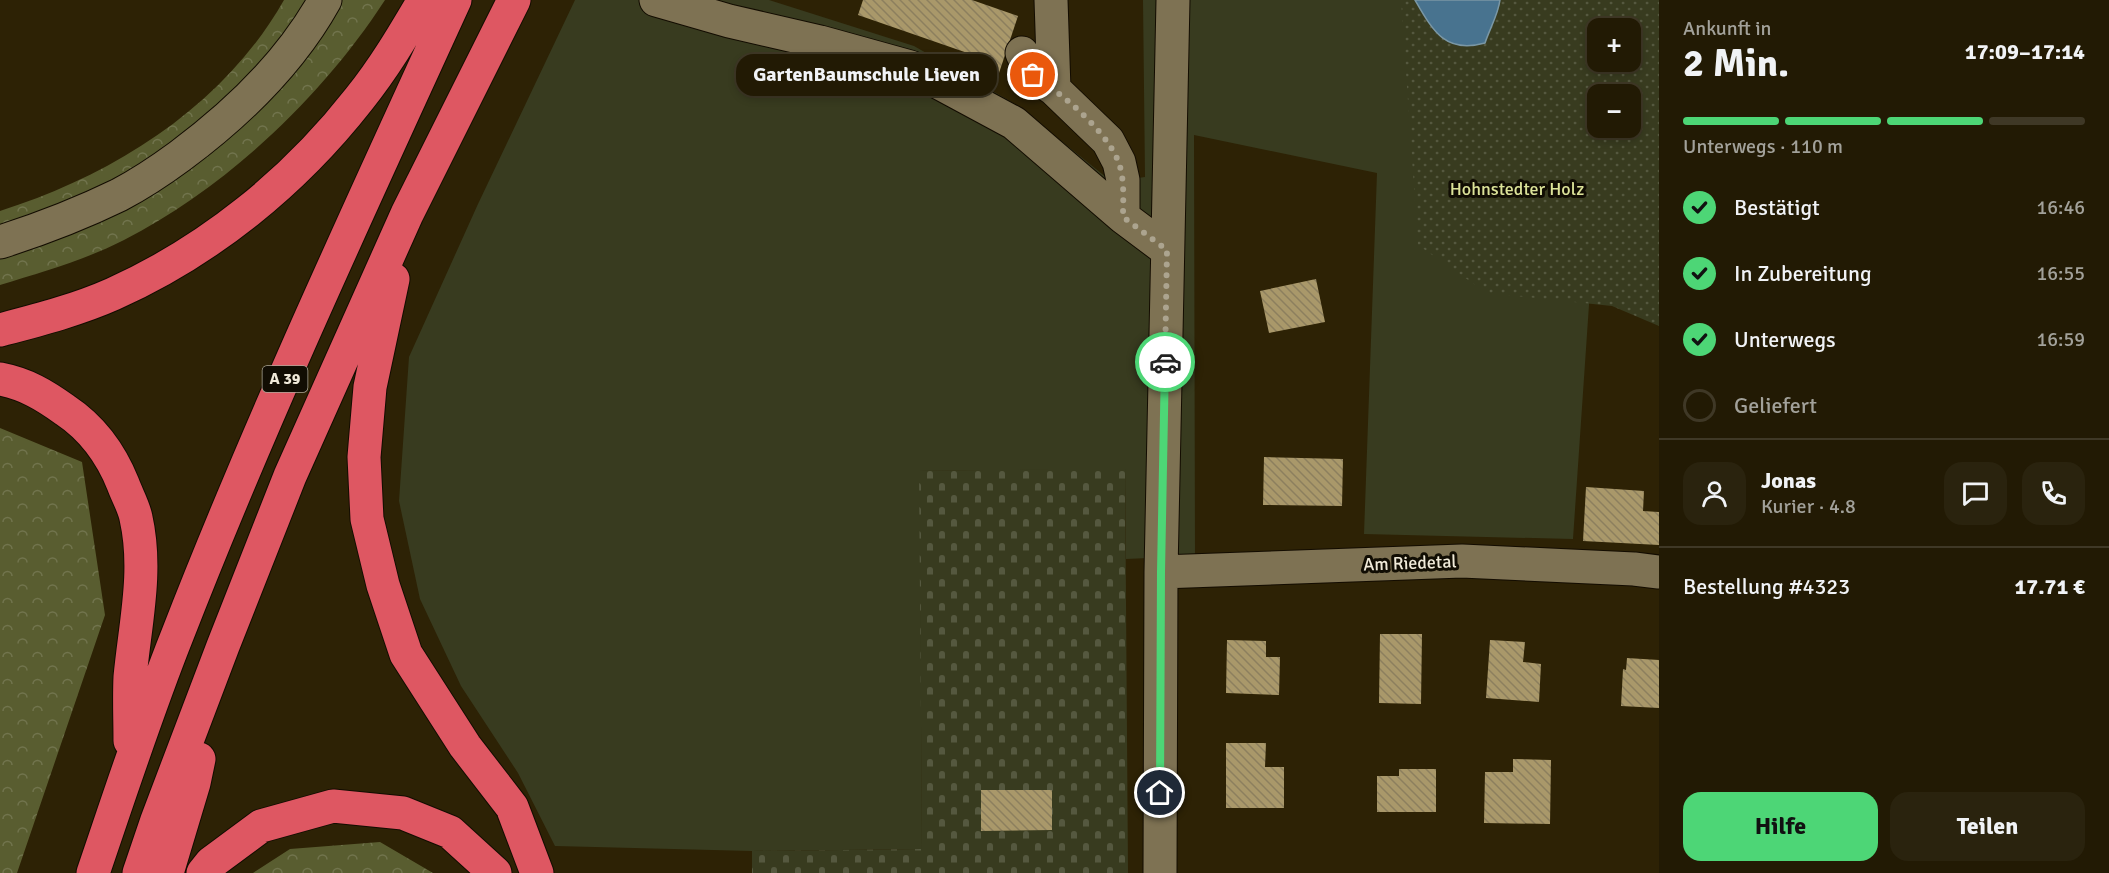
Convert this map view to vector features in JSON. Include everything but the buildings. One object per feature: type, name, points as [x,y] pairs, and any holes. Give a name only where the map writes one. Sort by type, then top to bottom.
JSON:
[{"type":"highway","points":[[0,330],[111,295],[194,250],[236,221],[274,190],[326,137],[359,99],[392,53],[424,0]]},
{"type":"highway","name":"A 39","points":[[93,873],[177,636],[249,460],[455,0]]},
{"type":"highway","name":"A 39","points":[[140,873],[157,820],[290,476],[407,214],[514,0]]},
{"type":"highway","points":[[407,214],[370,387],[364,457],[367,519],[383,585],[406,654],[465,746],[512,807],[537,873]]},
{"type":"highway","points":[[0,380],[20,382],[50,399],[82,422],[118,472],[136,516],[141,549],[140,603],[130,677],[130,764]]},
{"type":"highway","points":[[167,873],[194,783],[223,646]]},
{"type":"highway","points":[[203,873],[211,862],[261,826],[333,806],[403,813],[450,832],[495,873]]},
{"type":"street","points":[[0,242],[46,227],[121,194],[161,169],[215,130],[249,99],[284,61],[325,0]]},
{"type":"street","points":[[656,0],[910,67],[1014,123],[1123,217],[1167,250]]},
{"type":"street","points":[[1051,0],[1054,89]]},
{"type":"street","points":[[1160,873],[1161,572],[1173,0]]},
{"type":"street","points":[[1022,53],[1033,75],[1054,89],[1108,141],[1119,162],[1123,180],[1123,217]]},
{"type":"street","name":"Am Riedetal","points":[[1161,572],[1462,561],[1659,572]]},
{"type":"green space","points":[[284,0],[385,0],[360,36],[302,105],[270,136],[199,194],[124,240],[94,254],[0,285],[0,211],[84,178],[162,132],[198,104],[230,73],[259,38]]},
{"type":"green space","points":[[575,0],[769,0],[914,46],[1017,105],[1107,178],[1123,180],[1145,177],[1143,0],[1659,0],[1659,288],[1592,261],[1573,539],[1364,534],[1377,173],[1194,135],[1195,556],[1126,559],[1125,469],[920,471],[922,849],[752,851],[555,846],[518,773],[461,686],[420,599],[399,501],[409,357],[478,204]]},
{"type":"green space","name":"Hohnstedter Holz","points":[[1401,0],[1659,0],[1659,326],[1612,306],[1487,293],[1418,245]]},
{"type":"green space","points":[[0,428],[82,462],[105,615],[17,873],[0,873]]},
{"type":"green space","points":[[1125,468],[1128,873],[752,873],[752,851],[922,849],[919,471]]},
{"type":"green space","points":[[380,842],[433,873],[253,873],[290,849]]},
{"type":"water","points":[[1415,0],[1500,0],[1485,43],[1471,46],[1450,42],[1442,37],[1428,21]]},
{"type":"way so far","points":[[1033,75],[1054,89],[1108,141],[1119,162],[1123,180],[1123,217],[1167,250],[1165,362]]},
{"type":"place","name":"GartenBaumschule Lieven","points":[[1033,75]]},
{"type":"route","points":[[1160,793],[1165,362]]}]
